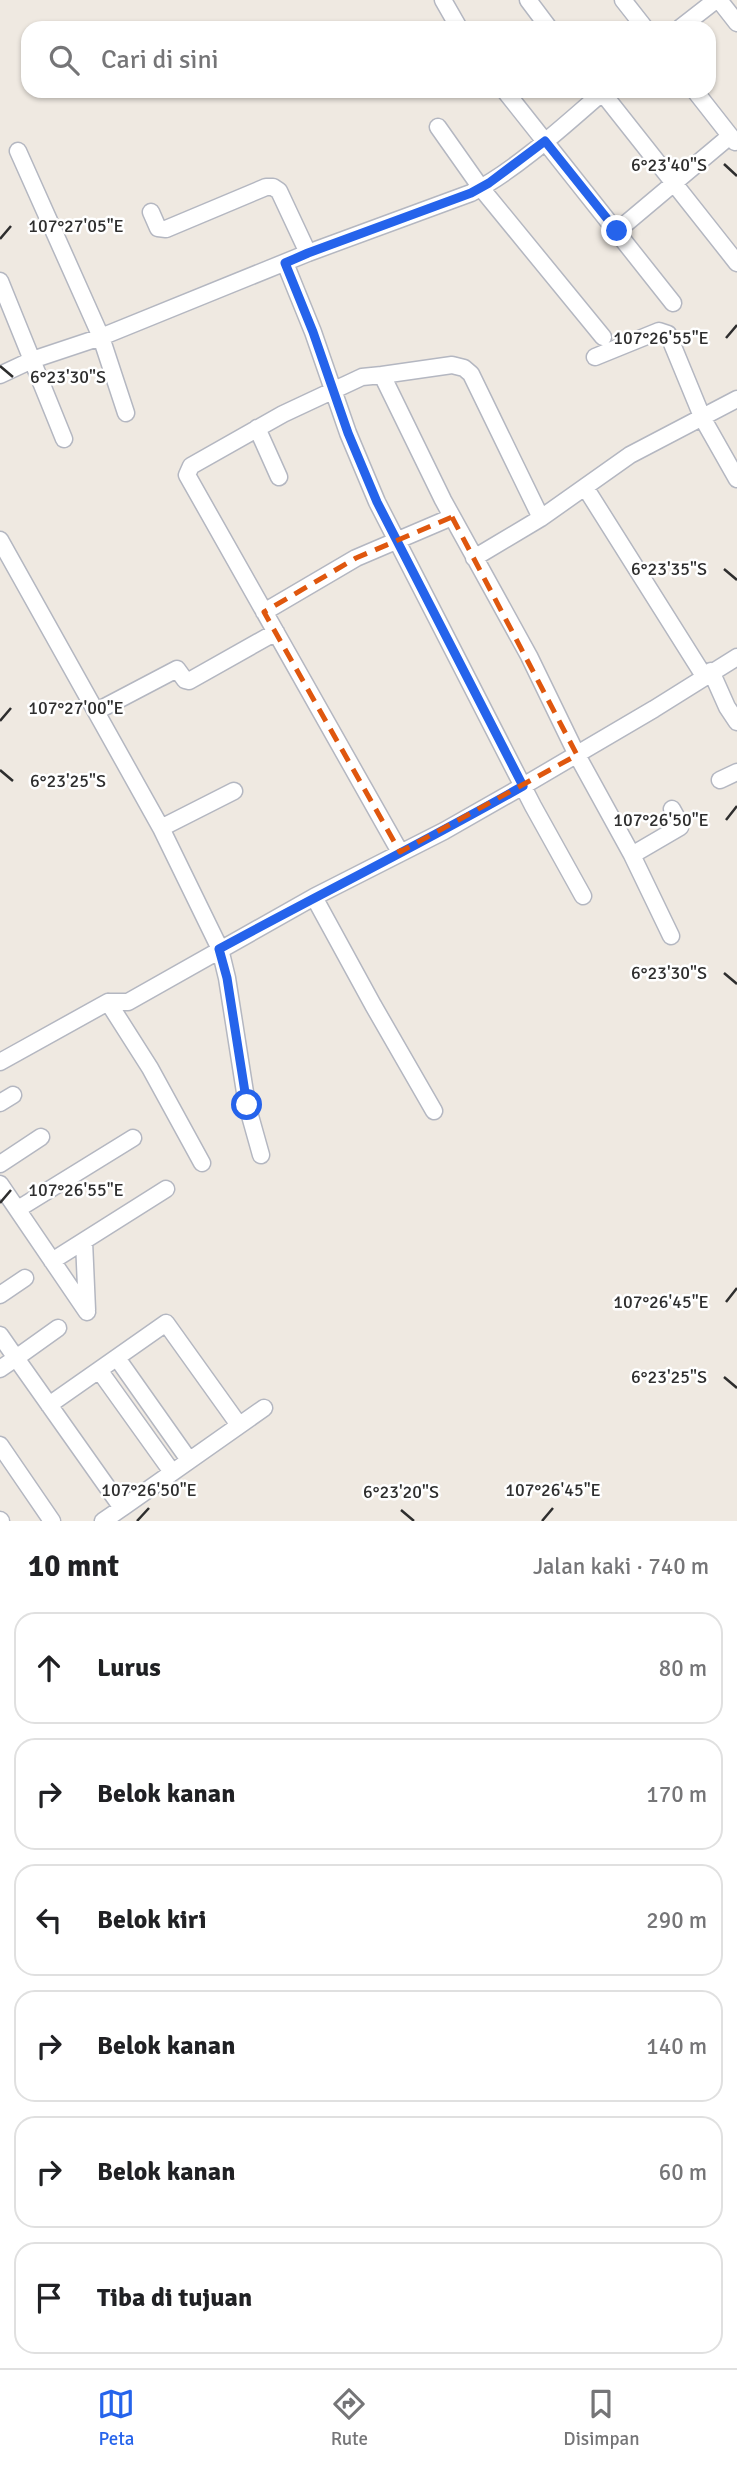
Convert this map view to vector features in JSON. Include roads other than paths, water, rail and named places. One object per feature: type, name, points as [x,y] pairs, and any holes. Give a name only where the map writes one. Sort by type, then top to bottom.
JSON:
[{"type":"street","points":[[443,0],[455,21]]},
{"type":"street","points":[[528,0],[544,21]]},
{"type":"street","points":[[624,0],[640,21]]},
{"type":"street","points":[[690,21],[718,0],[737,23]]},
{"type":"street","points":[[511,98],[673,303]]},
{"type":"street","points":[[0,375],[32,360],[101,337],[308,253],[435,208],[481,188],[545,141],[596,98]]},
{"type":"street","points":[[608,98],[737,263]]},
{"type":"street","points":[[617,231],[674,183],[734,140],[701,98]]},
{"type":"street","points":[[438,127],[481,188],[603,337]]},
{"type":"street","points":[[18,151],[101,337],[126,413]]},
{"type":"street","points":[[151,212],[158,228],[166,229],[266,187],[273,187],[279,191],[308,253]]},
{"type":"street","points":[[285,263],[313,332],[332,391],[377,502],[523,786],[583,896]]},
{"type":"street","points":[[0,281],[64,439]]},
{"type":"street","points":[[595,357],[659,331],[670,337],[703,419],[737,479]]},
{"type":"street","points":[[400,852],[187,475],[191,466],[257,428],[362,377],[452,365],[464,368],[471,374],[541,518]]},
{"type":"street","points":[[382,375],[452,517],[524,645],[577,755],[632,855],[671,936]]},
{"type":"street","points":[[474,558],[541,518],[630,455],[737,399]]},
{"type":"street","points":[[257,428],[279,477]]},
{"type":"street","points":[[585,487],[737,722]]},
{"type":"street","points":[[264,612],[356,558],[452,517]]},
{"type":"street","points":[[0,540],[161,828],[219,949],[227,978],[247,1105],[261,1155]]},
{"type":"street","points":[[97,711],[177,669],[185,680],[190,681],[276,632]]},
{"type":"street","points":[[0,1062],[108,1002],[128,1002],[314,897],[444,831],[577,755],[737,657]]},
{"type":"street","points":[[720,780],[737,772]]},
{"type":"street","points":[[161,828],[234,791]]},
{"type":"street","points":[[632,855],[680,827],[672,809]]},
{"type":"street","points":[[314,897],[434,1111]]},
{"type":"street","points":[[108,1002],[155,1078],[202,1163]]},
{"type":"street","points":[[0,1164],[40,1137]]},
{"type":"street","points":[[18,1209],[134,1138]]},
{"type":"street","points":[[0,1184],[87,1312],[83,1241]]},
{"type":"street","points":[[52,1261],[166,1189]]},
{"type":"street","points":[[0,1295],[25,1278]]},
{"type":"street","points":[[49,1405],[166,1323],[239,1425]]},
{"type":"street","points":[[0,1369],[58,1328]]},
{"type":"street","points":[[0,1335],[122,1508]]},
{"type":"street","points":[[117,1357],[190,1460]]},
{"type":"street","points":[[99,1370],[172,1472]]},
{"type":"street","points":[[103,1521],[264,1408]]},
{"type":"street","points":[[0,1445],[52,1521]]}]
